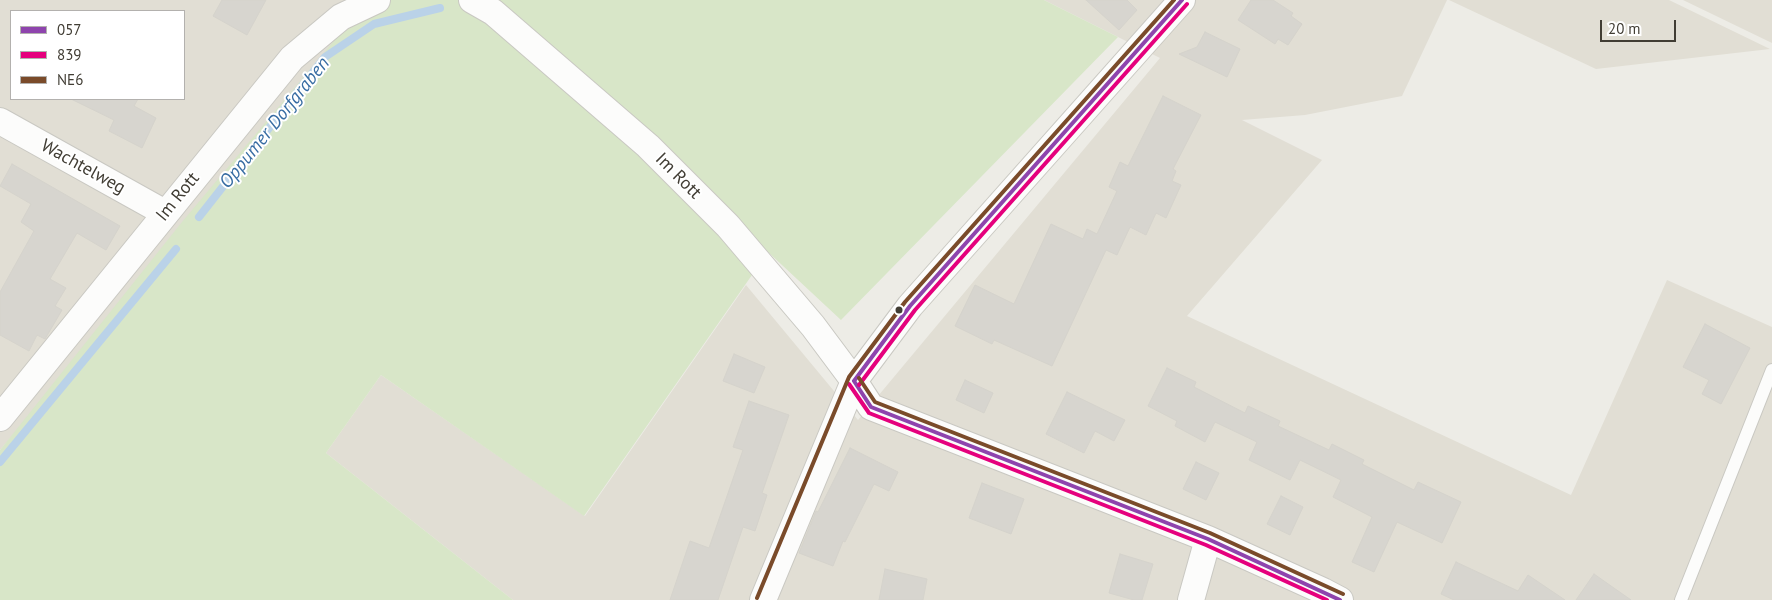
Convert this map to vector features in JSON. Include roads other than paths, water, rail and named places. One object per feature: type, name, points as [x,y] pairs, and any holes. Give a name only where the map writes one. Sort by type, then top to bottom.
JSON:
[{"type":"street","name":"Im Rott","points":[[0,418],[292,58],[341,17],[377,0]]},
{"type":"street","name":"Im Rott","points":[[472,0],[493,12],[648,146],[702,199],[728,226],[813,326],[871,407],[1208,539],[1340,600]]},
{"type":"street","points":[[763,600],[854,381],[910,306],[1182,0]]},
{"type":"street","name":"Wachtelweg","points":[[0,121],[165,213]]},
{"type":"street","points":[[1191,600],[1208,539]]},
{"type":"lane","points":[[1681,600],[1772,370]]},
{"type":"waterway","name":"Oppumer Dorfgraben","points":[[199,217],[325,57],[374,24],[440,8]]},
{"type":"waterway","name":"Oppumer Dorfgraben","points":[[0,462],[176,249]]}]
